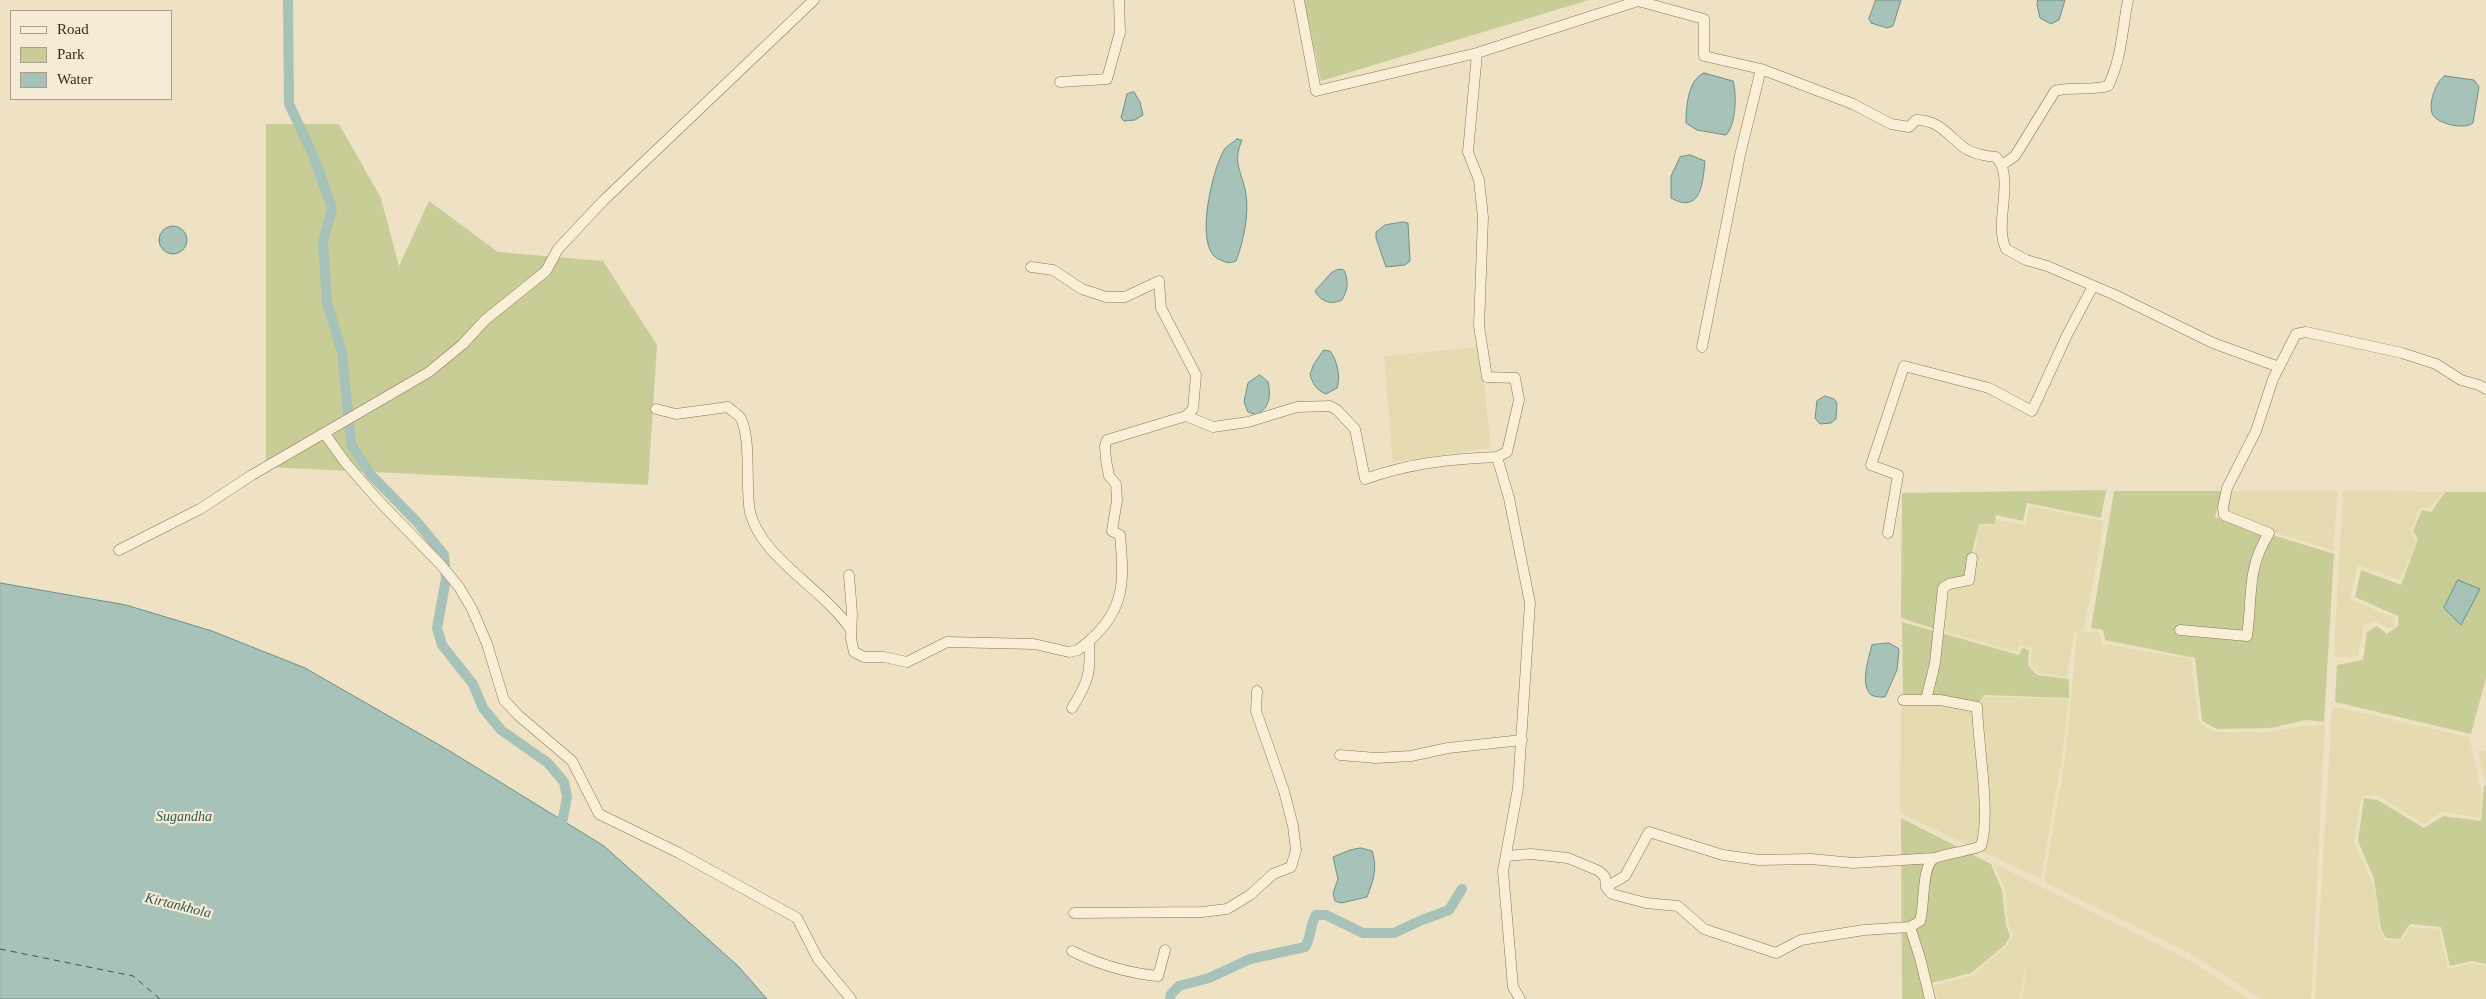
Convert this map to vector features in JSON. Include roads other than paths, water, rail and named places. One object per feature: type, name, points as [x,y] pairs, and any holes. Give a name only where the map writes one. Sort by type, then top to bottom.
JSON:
[{"type":"street","points":[[119,550],[200,509],[252,475],[360,414],[429,372],[463,344],[485,320],[546,271],[558,249],[603,201],[814,0]]},
{"type":"street","points":[[1060,82],[1107,78],[1120,32],[1119,0]]},
{"type":"street","points":[[1299,0],[1316,91],[1477,53],[1638,1],[1704,19],[1704,56],[1761,69],[1853,104],[1891,124],[1909,127],[1916,120],[1926,120],[1940,125],[1964,148],[1982,156],[1996,157],[2002,165],[2004,176],[2001,234],[2006,249],[2026,260],[2047,266],[2093,286],[2213,343],[2279,368]]},
{"type":"street","points":[[2002,165],[2015,156],[2055,91],[2066,88],[2097,89],[2108,86],[2116,69],[2122,45],[2128,0]]},
{"type":"street","points":[[1186,416],[1213,426],[1248,422],[1297,407],[1330,406],[1347,419],[1355,429],[1365,479],[1390,470],[1442,460],[1497,457],[1507,452],[1519,400],[1515,378],[1487,377],[1479,326],[1483,217],[1479,180],[1468,152],[1477,53]]},
{"type":"street","points":[[1702,347],[1740,155],[1761,69]]},
{"type":"street","points":[[849,575],[851,630],[854,652],[864,657],[884,657],[907,662],[947,642],[1034,644],[1069,652],[1078,650],[1105,627],[1119,599],[1124,575],[1120,535],[1112,531],[1117,500],[1116,484],[1109,476],[1105,446],[1107,440],[1186,416],[1193,408],[1196,375],[1161,308],[1159,281],[1125,297],[1106,297],[1082,290],[1053,270],[1031,267]]},
{"type":"street","points":[[1888,533],[1898,474],[1871,465],[1904,366],[1989,388],[2032,411],[2067,335],[2093,286]]},
{"type":"street","points":[[2180,630],[2247,636],[2254,565],[2269,533],[2224,515],[2223,507],[2227,488],[2256,431],[2273,379],[2296,334],[2306,332],[2427,361],[2461,380],[2479,385],[2486,390]]},
{"type":"street","points":[[656,409],[676,414],[728,407],[740,417],[745,438],[750,512],[759,532],[784,563],[831,604],[851,630]]},
{"type":"street","points":[[325,434],[345,462],[379,501],[441,565],[459,588],[472,609],[486,644],[504,700],[518,715],[572,761],[599,814],[679,853],[797,918],[818,959],[852,999]]},
{"type":"street","points":[[1497,457],[1509,498],[1530,603],[1518,788],[1504,872],[1513,987],[1520,999]]},
{"type":"street","points":[[1926,700],[1935,663],[1943,588],[1949,584],[1969,580],[1972,558]]},
{"type":"street","points":[[1072,708],[1086,687],[1090,665],[1089,640]]},
{"type":"street","points":[[1074,913],[1202,912],[1226,909],[1250,895],[1273,874],[1291,867],[1296,850],[1293,826],[1284,791],[1256,711],[1257,691]]},
{"type":"street","points":[[1606,887],[1625,876],[1649,832],[1723,855],[1759,860],[1811,859],[1853,863],[1935,858],[1970,851],[1981,846],[1984,839],[1984,816],[1976,707],[1940,700],[1903,700]]},
{"type":"street","points":[[1340,755],[1376,758],[1411,756],[1448,748],[1522,740]]},
{"type":"street","points":[[1506,856],[1531,854],[1568,858],[1599,871],[1604,877],[1606,887],[1612,894],[1646,903],[1678,906],[1704,929],[1776,953],[1801,940],[1864,930],[1910,927],[1920,921],[1923,913],[1926,874],[1929,864],[1935,858]]},
{"type":"street","points":[[1910,927],[1930,999]]},
{"type":"street","points":[[1072,951],[1096,963],[1133,974],[1158,976],[1165,950]]},
{"type":"water","points":[[1876,0],[1901,0],[1893,26],[1887,28],[1871,23],[1869,19]]},
{"type":"water","points":[[2038,0],[2065,0],[2059,20],[2051,24],[2040,18],[2037,5]]},
{"type":"water","points":[[1704,73],[1733,81],[1735,94],[1734,117],[1726,135],[1697,130],[1686,123],[1687,102],[1691,87],[1694,81]]},
{"type":"water","points":[[2445,76],[2474,80],[2479,87],[2473,123],[2464,126],[2452,125],[2440,121],[2433,115],[2431,106],[2433,94],[2438,83]]},
{"type":"water","points":[[1134,92],[1140,102],[1143,115],[1135,120],[1124,121],[1121,118],[1127,94]]},
{"type":"water","points":[[1237,139],[1242,140],[1238,154],[1238,165],[1245,189],[1247,207],[1244,235],[1236,261],[1225,262],[1218,259],[1211,251],[1207,240],[1207,208],[1214,175],[1224,150]]},
{"type":"water","points":[[1690,155],[1705,161],[1703,178],[1698,194],[1694,199],[1689,202],[1681,202],[1671,198],[1671,176],[1680,157]]},
{"type":"water","points":[[1408,223],[1410,261],[1405,265],[1386,267],[1376,238],[1376,232],[1385,225]]},
{"type":"water","points":[[173,226],[183,230],[187,240],[183,250],[173,254],[163,250],[159,240],[163,230]]},
{"type":"water","points":[[1339,269],[1344,270],[1346,274],[1346,292],[1342,300],[1327,302],[1320,298],[1315,291],[1331,273]]},
{"type":"water","points":[[1324,350],[1330,351],[1332,354],[1338,374],[1337,388],[1326,394],[1315,386],[1310,374],[1314,364]]},
{"type":"water","points":[[1260,375],[1268,382],[1269,396],[1267,405],[1257,415],[1248,412],[1244,402],[1248,383]]},
{"type":"water","points":[[1825,396],[1834,399],[1837,403],[1836,419],[1831,423],[1820,424],[1815,418],[1817,401]]},
{"type":"water","points":[[2458,580],[2480,589],[2461,625],[2444,608]]},
{"type":"water","name":"Sugandha","points":[[0,583],[126,605],[212,631],[305,668],[448,750],[604,846],[738,966],[767,999],[0,999]]},
{"type":"water","points":[[1889,643],[1898,648],[1899,651],[1897,670],[1885,697],[1873,696],[1867,689],[1865,677],[1872,645]]},
{"type":"water","points":[[1361,848],[1372,851],[1375,863],[1373,880],[1367,897],[1341,903],[1335,901],[1333,893],[1338,879],[1333,857]]},
{"type":"waterway","points":[[288,0],[289,104],[313,155],[332,208],[323,242],[327,303],[342,352],[351,444],[371,475],[418,523],[444,555],[446,579],[437,628],[442,645],[473,684],[483,708],[501,730],[548,763],[564,782],[567,797],[560,833]]},
{"type":"waterway","points":[[1170,999],[1171,994],[1179,986],[1209,978],[1250,959],[1305,947],[1316,915],[1326,915],[1363,933],[1394,933],[1449,910],[1462,889]]},
{"type":"water label","name":"Kirtankhola","points":[[178,906]]}]
